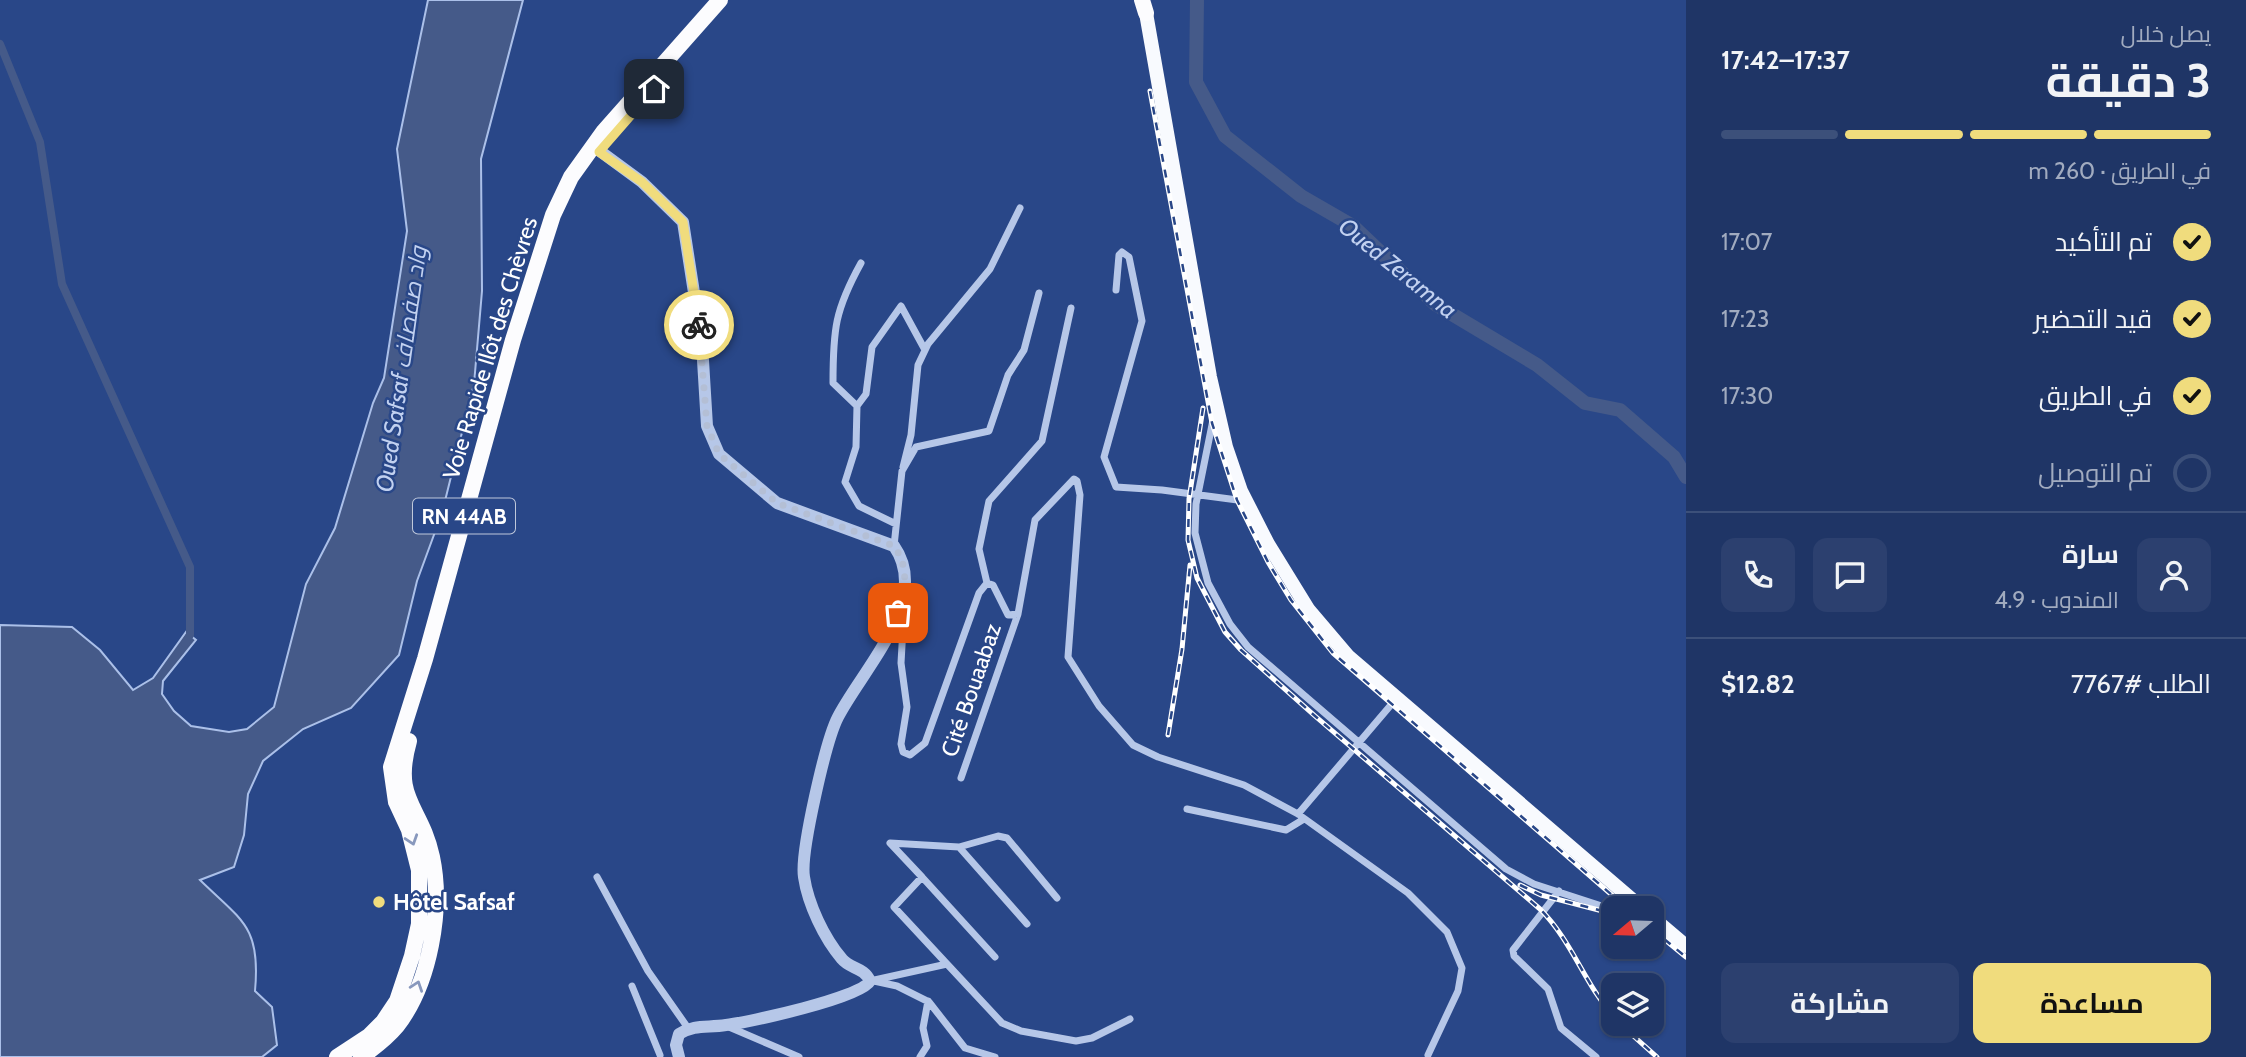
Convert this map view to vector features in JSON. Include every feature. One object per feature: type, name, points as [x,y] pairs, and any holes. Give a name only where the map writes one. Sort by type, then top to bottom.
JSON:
[{"type":"highway","name":"Voie Rapide Ilôt des Chèvres","points":[[361,1057],[386,1037],[403,1017],[417,988],[428,950],[435,895],[432,857],[427,837],[403,787],[404,759],[498,425],[559,228],[596,149],[720,0]]},
{"type":"highway","name":"Voie Rapide Ilôt des Chèvres","points":[[337,1057],[369,1036],[383,1022],[397,1001],[412,956],[419,924],[419,870],[412,839],[396,802],[391,767],[425,659],[513,340],[553,215],[571,177],[731,0]]},
{"type":"main road","points":[[1147,4],[1157,85],[1216,406],[1246,501],[1268,544],[1308,609],[1348,656],[1628,896]]},
{"type":"main road","points":[[1664,928],[1686,946]]},
{"type":"street","points":[[596,149],[642,182],[683,222],[702,344],[707,426],[719,454],[777,503],[894,546],[901,556],[906,584],[901,663],[907,708],[901,744],[903,752],[910,755],[925,743],[979,593],[987,583]]},
{"type":"street","points":[[894,546],[902,471],[911,435],[918,365],[925,350],[990,269],[1020,208]]},
{"type":"street","points":[[1116,290],[1119,255],[1122,252],[1129,257],[1143,321],[1104,457],[1108,473],[1116,487],[1246,501]]},
{"type":"street","points":[[857,406],[833,383],[833,343],[840,301],[862,263]]},
{"type":"street","points":[[902,471],[916,447],[989,431],[1008,375],[1024,350],[1039,293]]},
{"type":"street","points":[[896,524],[859,506],[845,482],[856,447],[857,406],[866,394],[874,340],[901,306],[925,350]]},
{"type":"street","points":[[987,583],[979,549],[989,500],[1042,441],[1071,309]]},
{"type":"street","points":[[1216,406],[1198,494],[1195,533],[1199,557],[1208,583],[1230,624],[1248,647],[1506,869],[1534,884],[1601,906]]},
{"type":"street","name":"Cité Bouaabaz","points":[[961,778],[1018,614],[1035,520],[1074,479],[1080,495],[1068,657],[1075,672],[1099,706],[1133,745],[1158,757],[1244,785],[1301,816]]},
{"type":"street","points":[[987,583],[993,585],[1010,617],[1018,614]]},
{"type":"street","points":[[906,584],[898,613],[873,665],[837,718],[815,796],[804,876],[822,929],[844,961],[863,970],[870,981],[898,986],[928,1001],[965,1048],[995,1057]]},
{"type":"street","points":[[1187,809],[1286,830],[1301,816],[1396,699]]},
{"type":"street","points":[[1301,816],[1408,893],[1447,932],[1462,968],[1458,990],[1428,1055]]},
{"type":"street","points":[[995,957],[890,843],[959,847],[998,836],[1007,838],[1057,898]]},
{"type":"street","points":[[959,847],[1027,924]]},
{"type":"street","points":[[597,877],[648,971],[688,1028]]},
{"type":"street","points":[[922,877],[894,907],[1002,1023],[1021,1031],[1076,1041],[1092,1038],[1129,1019]]},
{"type":"street","points":[[1559,891],[1513,950],[1514,956],[1548,989],[1561,1028],[1597,1057]]},
{"type":"street","points":[[632,986],[659,1056],[678,1051],[679,1034],[688,1028],[725,1025],[825,1002],[862,989],[870,981],[947,964]]},
{"type":"street","points":[[919,1057],[927,1046],[923,1028],[928,1001]]},
{"type":"street","points":[[725,1025],[799,1057]]},
{"type":"water","name":"Oued Safsaf واد صفصاف","points":[[428,0],[523,0],[481,159],[482,291],[474,384],[442,513],[417,581],[399,655],[351,708],[303,729],[263,761],[248,794],[244,835],[234,867],[200,880],[246,926],[255,952],[255,991],[272,1007],[277,1045],[262,1057],[0,1057],[0,625],[72,627],[100,650],[133,690],[153,678],[186,632],[196,640],[163,681],[162,694],[174,711],[191,726],[229,732],[247,729],[274,707],[306,584],[335,528],[373,403],[384,378],[407,231],[397,149]]},
{"type":"waterway","name":"Oued Zeramna","points":[[1197,0],[1196,82],[1225,136],[1301,196],[1353,226],[1435,304],[1537,365],[1585,403],[1620,410],[1674,457],[1686,477]]},
{"type":"waterway","points":[[0,44],[40,142],[62,284],[190,567],[190,635],[185,643]]},
{"type":"railway","points":[[1150,91],[1212,423],[1237,500],[1268,562],[1291,600],[1333,653],[1613,896]]},
{"type":"railway","points":[[1203,408],[1189,499],[1188,540],[1197,578],[1225,632],[1241,650],[1315,716],[1540,909],[1561,935],[1601,1000]]},
{"type":"railway","points":[[1168,735],[1182,649],[1190,565]]},
{"type":"railway","points":[[1520,885],[1541,895],[1601,911]]},
{"type":"railway","points":[[1664,939],[1686,957]]},
{"type":"railway","points":[[1633,1036],[1657,1057]]},
{"type":"way so far","points":[[699,325],[707,426],[719,454],[777,503],[894,546],[901,556],[906,584],[898,613]]},
{"type":"place","name":"Hôtel Safsaf","points":[[379,902]]},
{"type":"route","points":[[654,89],[599,152],[642,182],[683,222],[699,325]]}]
